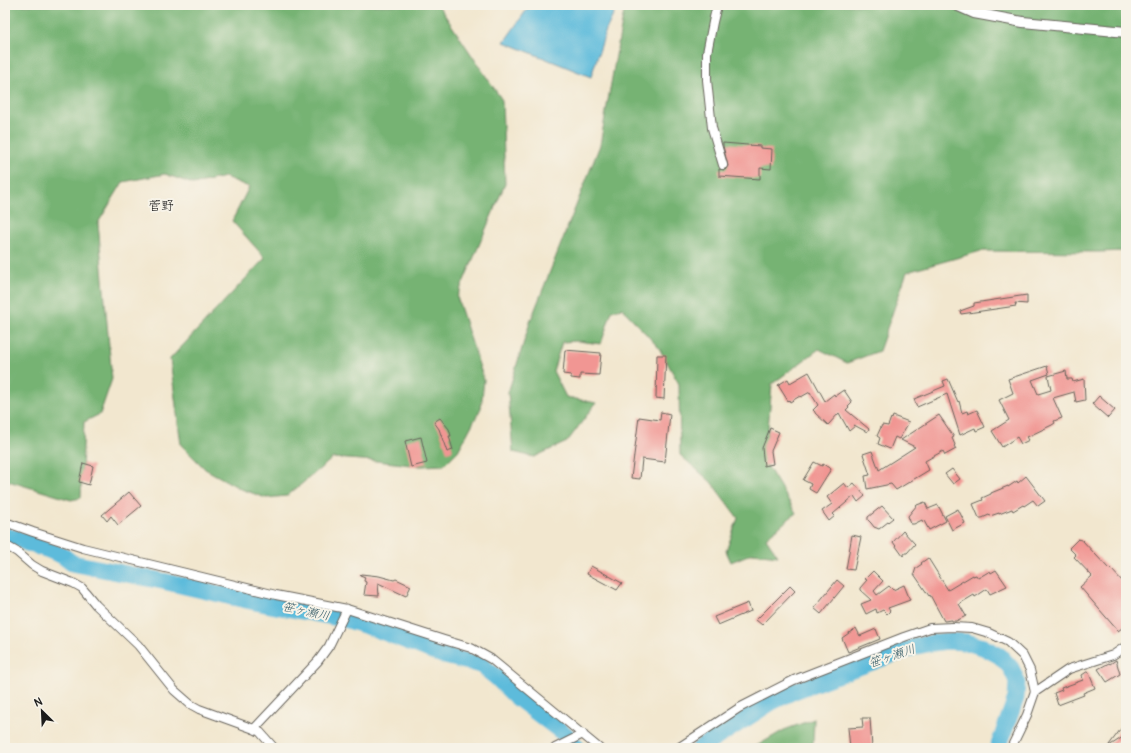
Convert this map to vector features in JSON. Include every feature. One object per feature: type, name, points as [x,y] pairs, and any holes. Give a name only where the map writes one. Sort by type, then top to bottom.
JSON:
[{"type":"street","points":[[717,5],[712,22],[707,53],[707,80],[712,128],[723,165]]},
{"type":"street","points":[[956,5],[974,13],[1023,22],[1126,32]]},
{"type":"street","points":[[6,525],[83,548],[346,611],[471,648],[491,659],[579,736],[599,748]]},
{"type":"street","points":[[5,545],[42,571],[82,588],[96,605],[138,645],[174,690],[190,704],[199,709],[260,732],[274,748]]},
{"type":"street","points":[[254,729],[318,660],[329,646],[346,611]]},
{"type":"street","points":[[678,748],[739,708],[788,684],[904,637],[930,628],[953,626],[972,628],[989,633],[1008,642],[1023,656],[1030,670],[1035,692],[1027,715],[1011,748]]},
{"type":"street","points":[[1035,692],[1069,669],[1113,655],[1126,646]]},
{"type":"street","points":[[555,748],[579,736]]},
{"type":"green space","points":[[5,5],[438,5],[502,100],[505,184],[457,297],[484,380],[481,408],[458,451],[444,465],[421,466],[333,458],[287,496],[266,498],[241,489],[205,469],[181,445],[170,359],[265,258],[232,221],[249,187],[225,177],[193,184],[165,174],[123,182],[98,223],[112,379],[100,414],[84,422],[81,498],[71,500],[5,480]]},
{"type":"green space","points":[[625,5],[1126,5],[1126,251],[981,251],[907,272],[879,351],[847,363],[819,349],[772,384],[765,462],[796,513],[766,538],[778,556],[753,553],[731,562],[726,551],[738,518],[711,482],[680,455],[679,384],[659,348],[622,308],[612,311],[601,344],[578,341],[562,342],[553,371],[566,397],[596,403],[567,442],[534,457],[513,452],[508,393],[530,322],[600,145]]},
{"type":"green space","points":[[814,719],[812,748],[753,748],[784,730]]},
{"type":"water","points":[[530,5],[618,5],[606,30],[591,77],[504,42]]},
{"type":"building","points":[[723,143],[760,146],[760,148],[772,149],[771,169],[760,168],[760,179],[719,176],[719,169],[725,170],[728,166]]},
{"type":"building","points":[[1027,295],[1027,304],[1015,303],[1016,306],[961,314],[960,311],[974,306],[974,303]]},
{"type":"building","points":[[565,350],[601,353],[599,375],[580,374],[580,379],[571,378],[571,375],[563,374]]},
{"type":"building","points":[[657,355],[666,355],[664,399],[656,398]]},
{"type":"building","points":[[1047,366],[1049,374],[1032,380],[1038,394],[1051,390],[1048,376],[1066,371],[1067,379],[1072,379],[1073,382],[1084,379],[1085,400],[1076,402],[1074,392],[1053,398],[1062,418],[1054,421],[1055,423],[1052,425],[1027,437],[1029,440],[1021,444],[1017,437],[1002,447],[992,431],[1009,420],[999,400],[1013,393],[1008,379]]},
{"type":"building","points":[[809,372],[825,401],[834,394],[835,396],[844,390],[852,402],[846,410],[869,429],[867,432],[854,425],[855,426],[849,431],[839,413],[828,425],[813,410],[818,405],[810,392],[790,402],[789,400],[788,401],[778,385],[788,379],[790,383]]},
{"type":"building","points":[[948,379],[958,402],[959,401],[962,413],[967,411],[968,414],[977,410],[985,427],[976,431],[975,428],[960,435],[947,394],[917,407],[914,399],[945,386],[943,381]]},
{"type":"building","points":[[1099,396],[1115,410],[1108,418],[1092,404]]},
{"type":"building","points":[[661,412],[670,414],[665,462],[642,459],[640,479],[631,478],[639,417],[660,420]]},
{"type":"building","points":[[939,415],[954,437],[952,438],[956,449],[945,455],[943,451],[925,461],[929,470],[896,490],[891,484],[867,489],[865,476],[870,475],[863,454],[872,451],[879,470],[915,447],[901,440]]},
{"type":"building","points":[[893,416],[909,422],[899,439],[895,437],[890,449],[878,444],[880,438],[877,436],[882,425],[888,426]]},
{"type":"building","points":[[440,418],[449,429],[451,436],[449,436],[453,450],[447,452],[439,429],[434,422]]},
{"type":"building","points":[[770,428],[779,432],[771,451],[773,464],[764,466],[762,448]]},
{"type":"building","points":[[421,437],[427,463],[411,467],[405,441]]},
{"type":"building","points":[[814,462],[822,466],[823,464],[831,469],[816,493],[809,489],[811,484],[803,480]]},
{"type":"building","points":[[83,463],[93,466],[89,485],[79,482]]},
{"type":"building","points":[[952,469],[960,479],[953,484],[945,474]]},
{"type":"building","points":[[1026,476],[1045,501],[1038,506],[1033,500],[1013,511],[1012,509],[999,514],[979,518],[973,504],[983,500],[982,498],[991,493],[1008,487],[1017,481],[1018,483]]},
{"type":"building","points":[[844,483],[848,488],[854,483],[865,496],[858,502],[854,496],[833,514],[835,516],[829,521],[822,511],[832,504],[827,497]]},
{"type":"building","points":[[129,492],[141,506],[118,525],[111,516],[107,521],[102,515]]},
{"type":"building","points":[[925,502],[928,509],[938,505],[946,521],[929,530],[922,520],[911,524],[908,516],[917,505]]},
{"type":"building","points":[[882,506],[893,518],[879,529],[874,527],[868,520],[868,517]]},
{"type":"building","points":[[958,509],[965,523],[952,530],[945,516]]},
{"type":"building","points":[[903,531],[915,544],[903,556],[893,542]]},
{"type":"building","points":[[852,535],[861,537],[854,570],[846,569]]},
{"type":"building","points":[[1078,539],[1082,540],[1125,584],[1126,625],[1118,631],[1080,587],[1092,576],[1074,557],[1076,555],[1069,548]]},
{"type":"building","points":[[928,558],[948,590],[973,575],[976,575],[978,578],[990,571],[991,573],[996,570],[1007,586],[990,594],[987,589],[975,597],[974,595],[959,604],[966,616],[956,621],[944,621],[930,595],[929,596],[914,574],[916,568]]},
{"type":"building","points":[[591,566],[622,583],[617,590],[587,574]]},
{"type":"building","points":[[873,571],[883,581],[874,591],[877,595],[889,586],[893,590],[904,585],[910,600],[888,608],[890,611],[887,614],[883,610],[877,613],[876,609],[866,614],[861,604],[871,600],[860,590],[860,588],[867,580],[865,579]]},
{"type":"building","points":[[360,575],[379,576],[394,580],[396,579],[411,586],[406,596],[378,583],[379,596],[364,595],[366,582],[364,581],[365,577]]},
{"type":"building","points":[[837,580],[844,586],[821,614],[814,608]]},
{"type":"building","points":[[790,586],[795,591],[762,625],[756,620]]},
{"type":"building","points":[[748,603],[751,611],[718,625],[714,617]]},
{"type":"building","points":[[856,628],[860,636],[876,629],[880,639],[848,652],[842,638]]},
{"type":"building","points":[[1116,660],[1120,674],[1107,682],[1098,669]]},
{"type":"building","points":[[1088,671],[1095,688],[1083,693],[1084,695],[1058,705],[1054,693],[1062,690],[1061,688],[1083,680],[1082,675]]},
{"type":"building","points":[[862,718],[870,718],[872,748],[850,748],[848,728],[863,727]]},
{"type":"building","points":[[1126,722],[1126,735],[1109,746],[1109,745]]},
{"type":"waterway","name":"笹ヶ瀬川","points":[[5,536],[34,544],[63,556],[72,563],[348,620],[379,630],[445,656],[481,665],[496,677],[515,696],[567,736],[577,748]]},
{"type":"waterway","name":"笹ヶ瀬川","points":[[700,748],[770,703],[794,691],[917,646],[946,641],[966,642],[983,647],[1000,656],[1011,668],[1017,681],[1016,698],[998,748]]},
{"type":"district","name":"菅野","points":[[161,205]]}]
